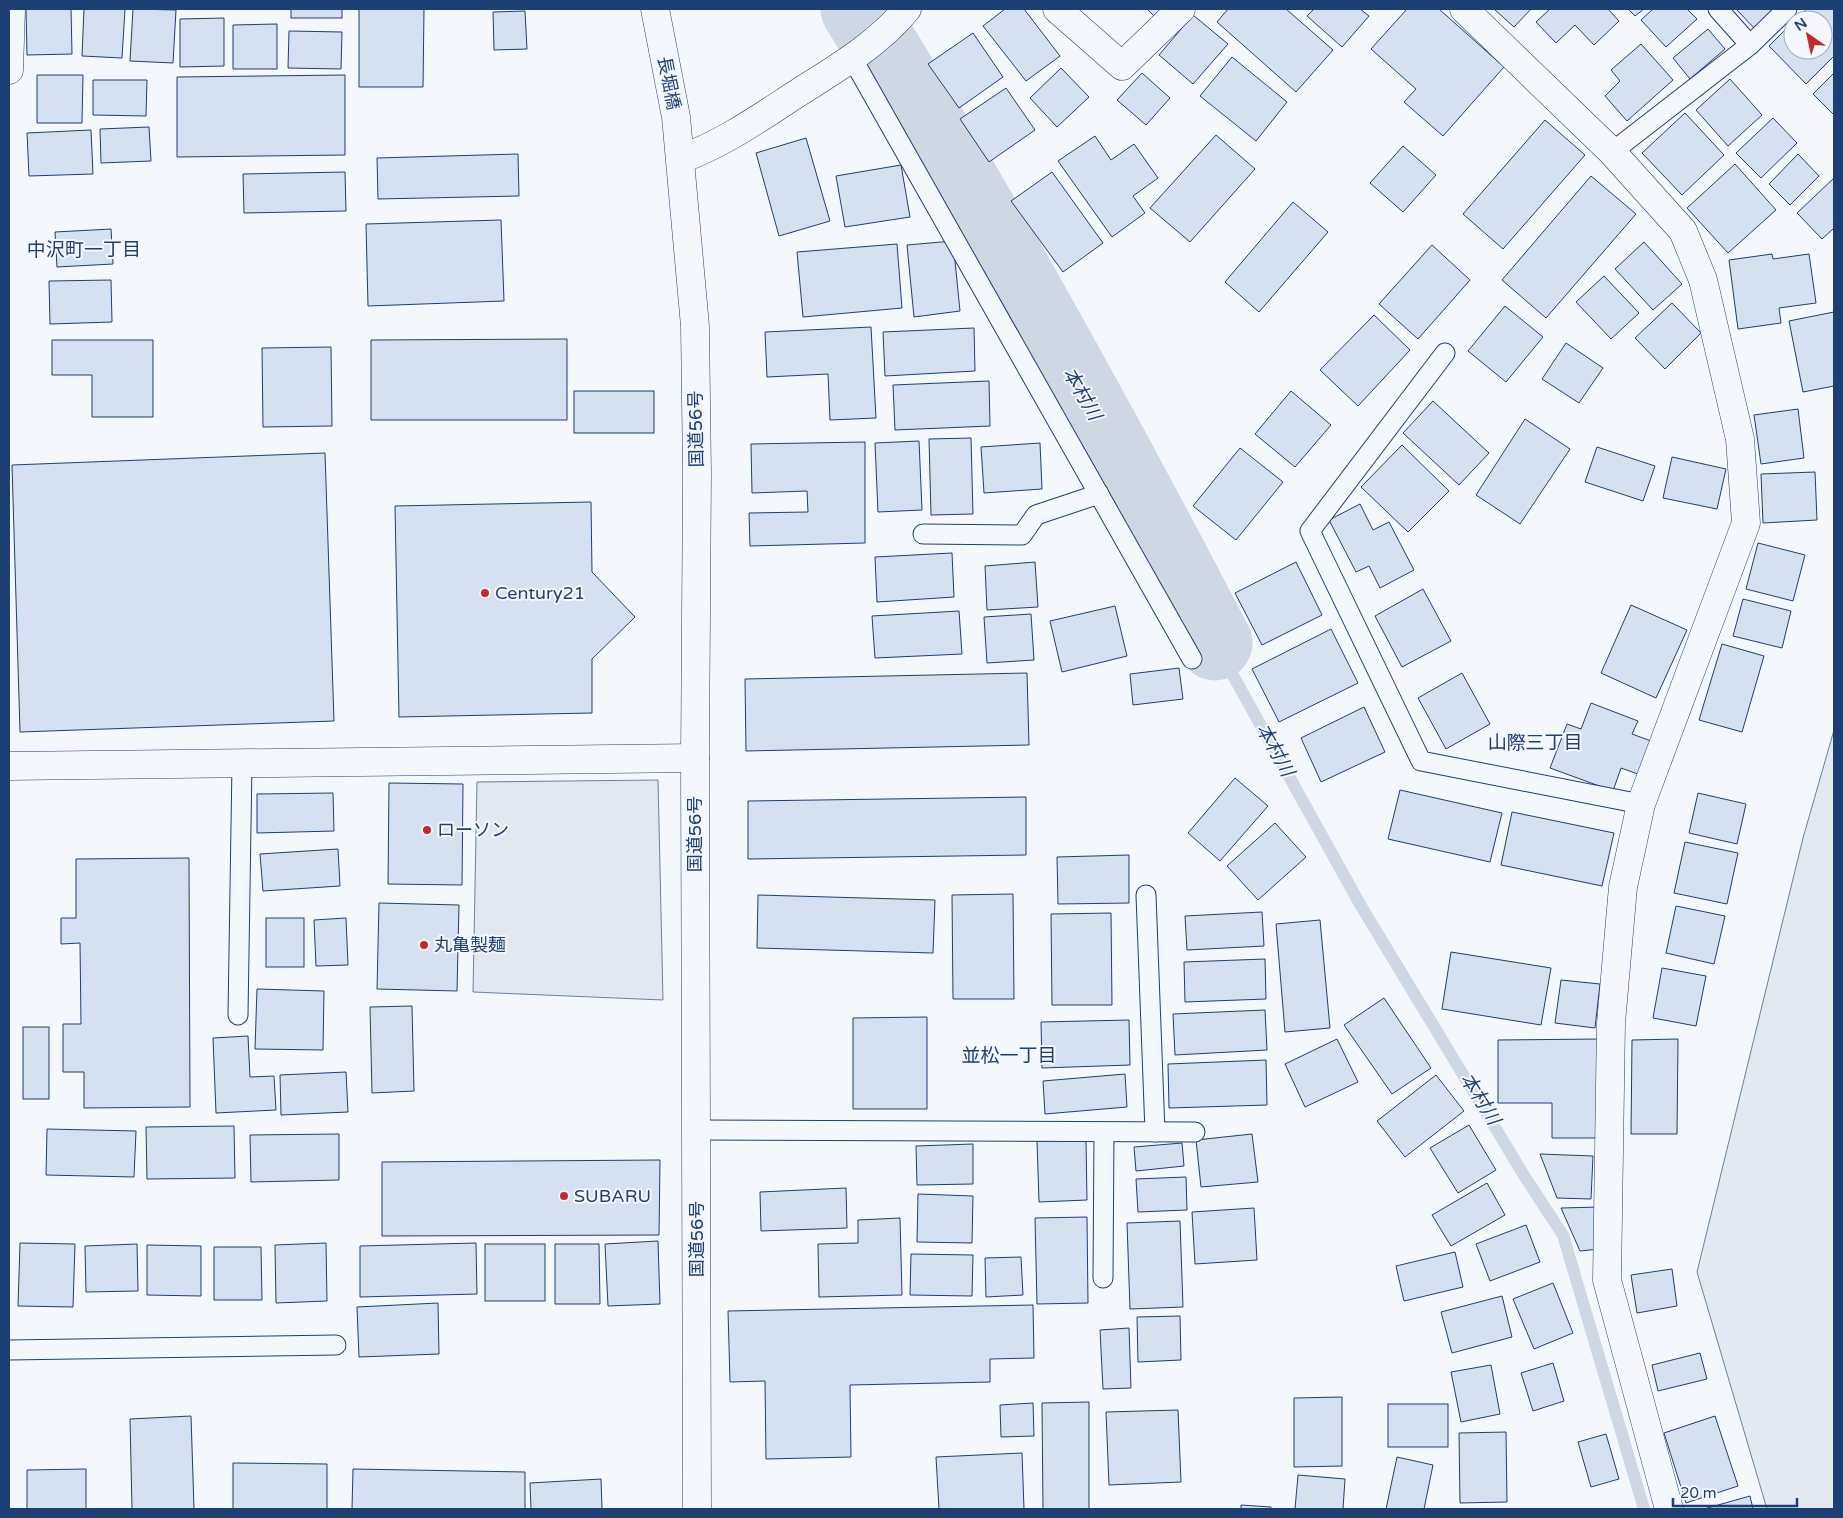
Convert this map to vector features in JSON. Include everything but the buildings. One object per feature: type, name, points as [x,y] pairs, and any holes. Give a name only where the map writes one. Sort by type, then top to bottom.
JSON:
[{"type":"main road","points":[[9,70],[11,9]]},
{"type":"main road","name":"長堀橋","points":[[654,9],[676,117],[681,159]]},
{"type":"main road","points":[[681,159],[727,139],[858,54],[887,31],[907,9]]},
{"type":"main road","points":[[1057,9],[1122,66],[1181,9]]},
{"type":"main road","points":[[1464,9],[1612,152],[1683,231],[1703,280],[1740,439],[1746,523],[1641,804],[1624,887],[1611,1023],[1607,1280],[1669,1509]]},
{"type":"main road","name":"国道56号","points":[[681,159],[695,326],[697,473],[695,758],[697,1509]]},
{"type":"main road","points":[[9,766],[695,758]]},
{"type":"lane","points":[[1718,9],[1750,45]]},
{"type":"lane","points":[[1612,152],[1750,45],[1788,9]]},
{"type":"lane","points":[[858,54],[1099,494],[1192,659]]},
{"type":"lane","points":[[1445,353],[1310,531],[1421,760],[1641,804]]},
{"type":"lane","points":[[922,534],[1022,535],[1036,516],[1099,494]]},
{"type":"lane","points":[[238,1016],[242,763]]},
{"type":"lane","points":[[1146,895],[1155,1132]]},
{"type":"lane","points":[[697,1130],[1195,1132]]},
{"type":"lane","points":[[1102,1278],[1104,1132]]},
{"type":"lane","points":[[9,1350],[336,1345]]},
{"type":"shaded area","points":[[1834,730],[1834,1509],[1767,1509],[1697,1272],[1803,838]]},
{"type":"shaded area","points":[[658,780],[663,1000],[473,992],[477,782]]},
{"type":"waterway","name":"本村川","points":[[858,9],[998,243],[1087,402],[1215,643]]},
{"type":"waterway","name":"本村川","points":[[1215,643],[1361,906],[1525,1177],[1563,1235],[1644,1509]]},
{"type":"place","name":"Century21","points":[[485,593]]},
{"type":"place","name":"ローソン","points":[[427,830]]},
{"type":"place","name":"丸亀製麺","points":[[424,945]]},
{"type":"place","name":"SUBARU","points":[[564,1196]]},
{"type":"district","name":"中沢町一丁目","points":[[84,250]]},
{"type":"district","name":"山際三丁目","points":[[1535,743]]},
{"type":"district","name":"並松一丁目","points":[[1009,1056]]}]
